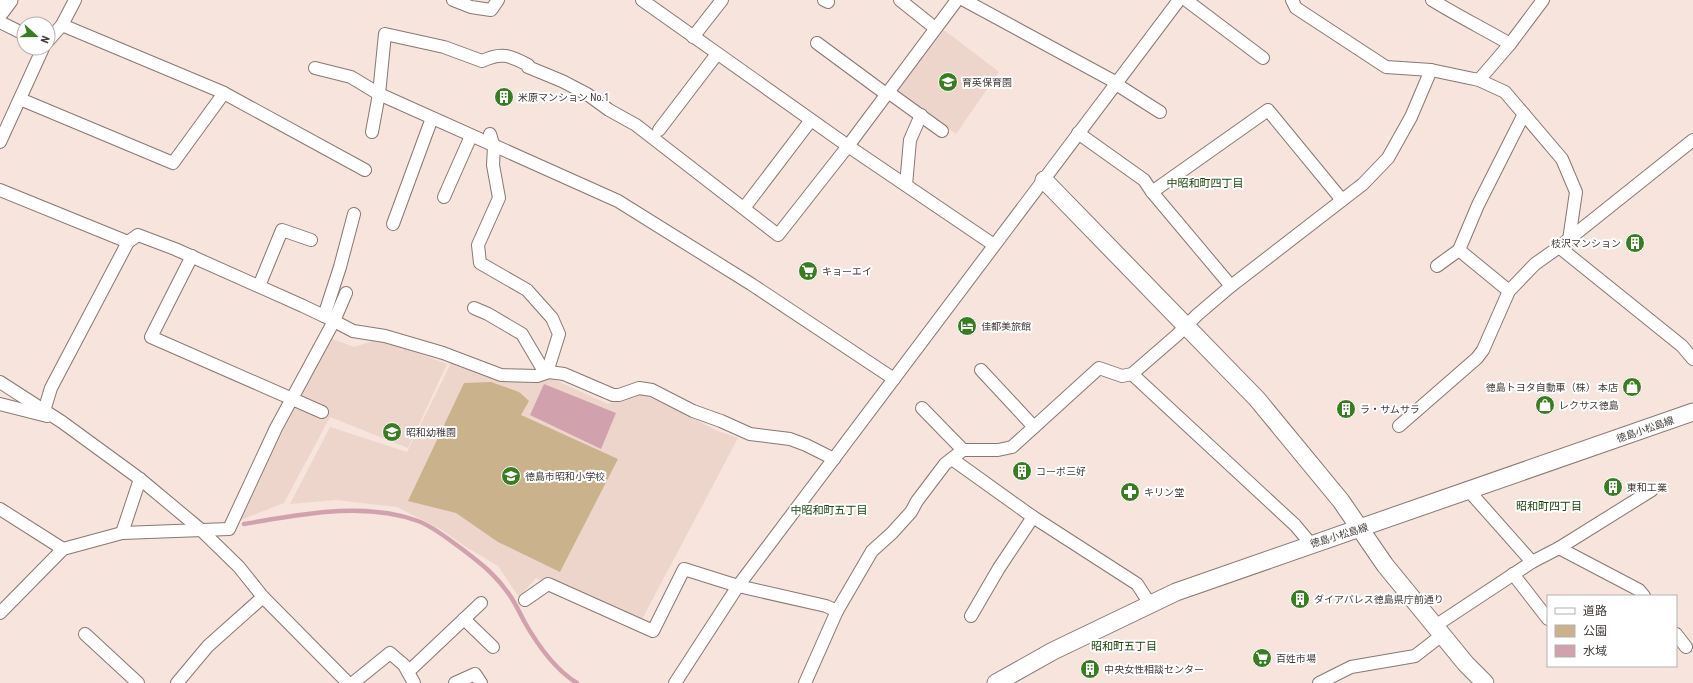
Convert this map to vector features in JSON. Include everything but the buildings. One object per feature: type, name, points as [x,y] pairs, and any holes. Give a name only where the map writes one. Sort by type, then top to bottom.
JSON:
[{"type":"main road","points":[[0,12],[9,0]]},
{"type":"main road","points":[[1044,180],[1257,399],[1341,501],[1385,565],[1438,631],[1466,664],[1485,683]]},
{"type":"main road","name":"徳島小松島線","points":[[996,683],[1053,651],[1176,592],[1311,544],[1361,529],[1693,412]]},
{"type":"street","points":[[56,32],[62,25],[75,0]]},
{"type":"street","points":[[453,0],[471,7],[491,10],[498,0]]},
{"type":"street","points":[[642,0],[848,146],[994,246]]},
{"type":"street","points":[[693,37],[722,0]]},
{"type":"street","points":[[900,0],[935,28]]},
{"type":"street","points":[[372,132],[379,94],[385,34],[444,47],[482,61],[496,54],[514,58],[528,65],[528,67],[562,81],[586,94],[609,110],[636,125],[778,235],[848,146],[957,0]]},
{"type":"street","points":[[964,0],[1116,83],[1160,112]]},
{"type":"street","points":[[675,683],[738,586],[1179,0]]},
{"type":"street","points":[[1186,0],[1263,58]]},
{"type":"street","points":[[1292,0],[1296,8],[1386,67],[1431,70],[1479,80],[1505,92],[1562,159],[1576,192],[1564,244]]},
{"type":"street","points":[[1432,0],[1463,19],[1474,23],[1510,44]]},
{"type":"street","points":[[1479,80],[1510,44],[1543,0]]},
{"type":"street","points":[[0,22],[16,30]]},
{"type":"street","points":[[62,25],[224,94],[365,170]]},
{"type":"street","points":[[817,43],[887,93],[922,115],[942,131]]},
{"type":"street","points":[[659,130],[717,54]]},
{"type":"street","points":[[0,142],[39,56]]},
{"type":"street","points":[[315,68],[351,77],[379,94],[494,147],[507,151],[618,201],[751,284],[894,379]]},
{"type":"street","points":[[805,683],[837,611],[872,551],[892,533],[911,512],[917,501],[945,464],[963,450],[998,450],[1012,447],[1099,368],[1122,376],[1132,374],[1231,286],[1363,184],[1388,158],[1410,117],[1431,70]]},
{"type":"street","points":[[20,99],[173,163],[224,94]]},
{"type":"street","points":[[1152,192],[1268,110],[1342,200]]},
{"type":"street","points":[[1437,266],[1459,250],[1478,205],[1524,114]]},
{"type":"street","points":[[906,185],[910,140],[922,115]]},
{"type":"street","points":[[393,224],[432,118]]},
{"type":"street","points":[[744,208],[811,120]]},
{"type":"street","points":[[1078,133],[1144,180],[1152,192],[1231,286]]},
{"type":"street","points":[[490,134],[494,147],[493,165],[499,198],[478,245],[480,263],[527,290],[552,318],[559,334],[547,372]]},
{"type":"street","points":[[444,197],[471,136]]},
{"type":"street","points":[[1399,426],[1477,358],[1483,350],[1509,291],[1535,264],[1564,244],[1693,140]]},
{"type":"street","points":[[0,190],[128,242]]},
{"type":"street","points":[[329,319],[340,267],[354,214]]},
{"type":"street","points":[[259,286],[282,230],[311,240]]},
{"type":"street","points":[[44,411],[51,388],[128,242],[138,235],[192,256],[259,286],[353,332],[385,336],[443,353],[501,375],[537,376],[547,372],[569,375],[613,395],[619,395],[639,388],[652,390],[693,411],[721,421],[750,434],[790,439],[834,459]]},
{"type":"street","points":[[1564,244],[1682,346],[1693,359]]},
{"type":"street","points":[[1459,250],[1509,291]]},
{"type":"street","points":[[192,256],[152,337],[322,412]]},
{"type":"street","points":[[0,613],[63,549],[122,532],[229,529],[329,319],[346,293]]},
{"type":"street","points":[[474,308],[488,314],[522,334],[547,372]]},
{"type":"street","points":[[981,370],[1034,427]]},
{"type":"street","points":[[1132,374],[1295,525],[1311,544]]},
{"type":"street","points":[[0,382],[44,411],[140,479],[200,529],[239,567],[263,597],[348,683]]},
{"type":"street","points":[[0,404],[54,418]]},
{"type":"street","points":[[922,408],[963,450]]},
{"type":"street","points":[[952,459],[1033,517],[1137,584],[1150,604]]},
{"type":"street","points":[[122,532],[140,479]]},
{"type":"street","points":[[1469,490],[1532,562]]},
{"type":"street","points":[[1319,683],[1351,667],[1415,656],[1438,631],[1513,574],[1559,548],[1652,490]]},
{"type":"street","points":[[0,509],[63,549]]},
{"type":"street","points":[[971,616],[999,568],[1033,517]]},
{"type":"street","points":[[1559,548],[1639,590],[1643,595]]},
{"type":"street","points":[[525,600],[548,584],[653,631],[684,569],[738,586],[826,606],[837,611]]},
{"type":"street","points":[[1513,574],[1547,618]]},
{"type":"street","points":[[177,683],[208,646],[263,597]]},
{"type":"street","points":[[408,672],[481,603]]},
{"type":"street","points":[[464,619],[493,647]]},
{"type":"street","points":[[85,634],[138,683]]},
{"type":"street","points":[[1677,635],[1686,647]]},
{"type":"street","points":[[352,683],[390,653],[404,665],[414,683]]},
{"type":"street","points":[[455,683],[475,674],[481,683]]},
{"type":"shaded area","name":"育英保育園","points":[[944,30],[999,72],[956,134],[897,92]]},
{"type":"shaded area","name":"昭和幼稚園","points":[[330,338],[354,347],[379,339],[447,364],[408,448],[330,417],[284,503],[238,521]]},
{"type":"shaded area","name":"徳島市昭和小学校","points":[[452,361],[555,380],[608,404],[625,398],[637,391],[718,431],[738,438],[640,623],[536,578],[519,597],[498,566],[466,547],[442,530],[397,507],[336,500],[290,504],[330,427],[407,452]]},
{"type":"green space","points":[[491,382],[519,392],[529,401],[521,415],[618,459],[560,572],[498,542],[456,513],[408,501],[464,383]]},
{"type":"water","points":[[544,384],[616,413],[601,449],[530,415]]},
{"type":"waterway","points":[[244,524],[309,514],[353,511],[397,515],[430,526],[483,565],[494,576],[511,597],[540,647],[561,671],[577,683]]},
{"type":"place","name":"育英保育園","points":[[948,82]]},
{"type":"place","name":"米原マンション No.1","points":[[504,97]]},
{"type":"place","name":"枝沢マンション","points":[[1635,243]]},
{"type":"place","name":"キョーエイ","points":[[808,271]]},
{"type":"place","name":"佳都美旅館","points":[[967,326]]},
{"type":"place","name":"徳島トヨタ自動車（株） 本店","points":[[1632,387]]},
{"type":"place","name":"レクサス徳島","points":[[1545,405]]},
{"type":"place","name":"ラ・サムサラ","points":[[1346,409]]},
{"type":"place","name":"昭和幼稚園","points":[[392,432]]},
{"type":"place","name":"コーポ三好","points":[[1022,471]]},
{"type":"place","name":"徳島市昭和小学校","points":[[511,476]]},
{"type":"place","name":"東和工業","points":[[1613,487]]},
{"type":"place","name":"キリン堂","points":[[1130,492]]},
{"type":"place","name":"ダイアパレス徳島県庁前通り","points":[[1300,599]]},
{"type":"place","name":"百姓市場","points":[[1262,658]]},
{"type":"place","name":"中央女性相談センター","points":[[1090,669]]},
{"type":"district","name":"中昭和町四丁目","points":[[1205,183]]},
{"type":"district","name":"昭和町四丁目","points":[[1549,506]]},
{"type":"district","name":"中昭和町五丁目","points":[[829,510]]},
{"type":"district","name":"昭和町五丁目","points":[[1124,646]]}]
